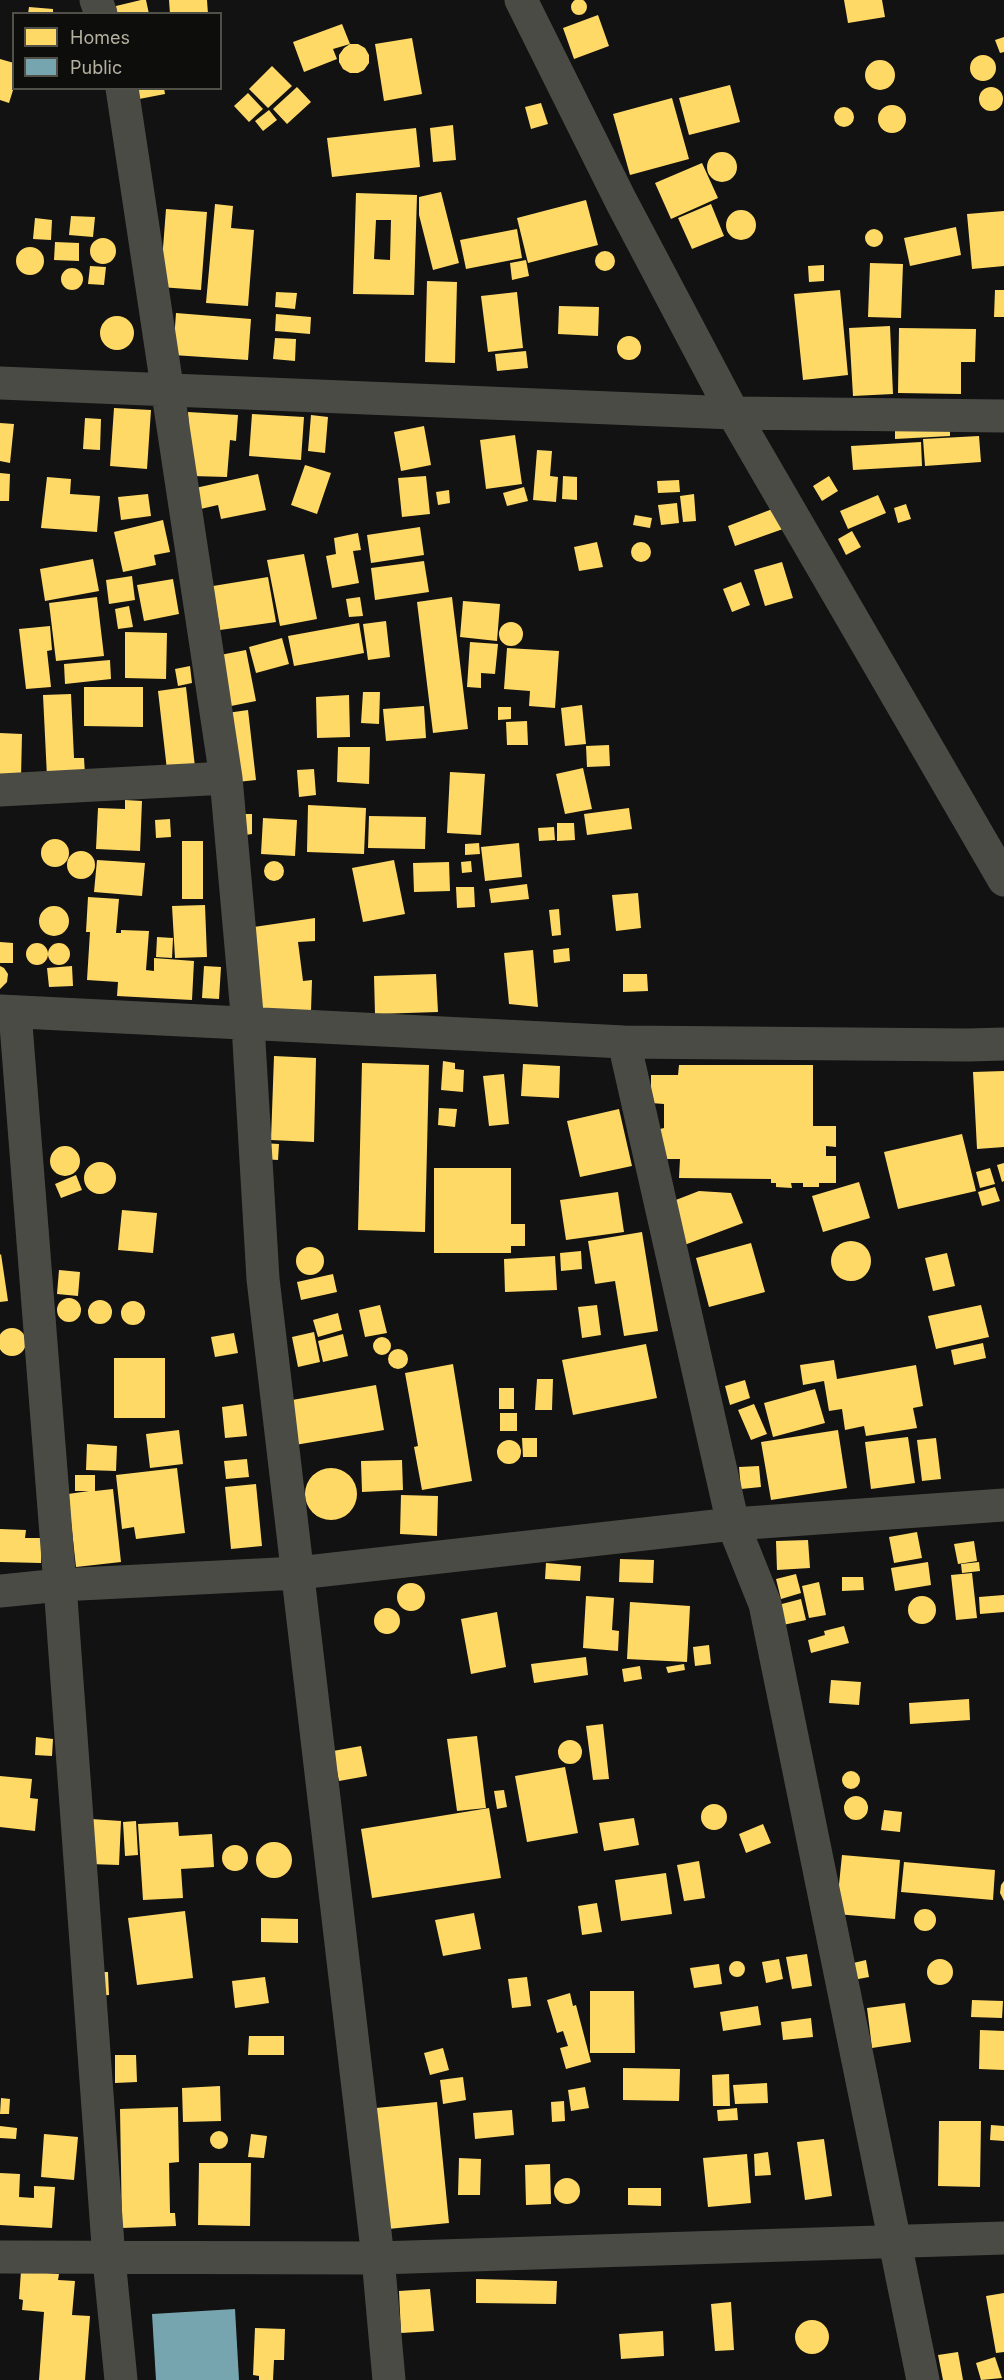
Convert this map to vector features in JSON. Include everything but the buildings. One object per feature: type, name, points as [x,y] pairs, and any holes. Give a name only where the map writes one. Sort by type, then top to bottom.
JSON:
[{"type":"street","points":[[521,0],[621,201],[733,413],[1004,880]]},
{"type":"street","points":[[122,90],[226,778],[248,1025],[263,1279],[378,2258],[389,2380]]},
{"type":"street","points":[[0,383],[733,413],[1004,416]]},
{"type":"street","points":[[0,790],[226,778]]},
{"type":"street","points":[[122,2380],[109,2259],[60,1585],[8,1011],[248,1025],[624,1042],[1004,1044]]},
{"type":"street","points":[[624,1042],[733,1524],[765,1604],[923,2380]]},
{"type":"street","points":[[0,1591],[60,1585],[298,1573],[733,1524],[1004,1505]]},
{"type":"street","points":[[0,2257],[378,2258],[1004,2238]]}]
